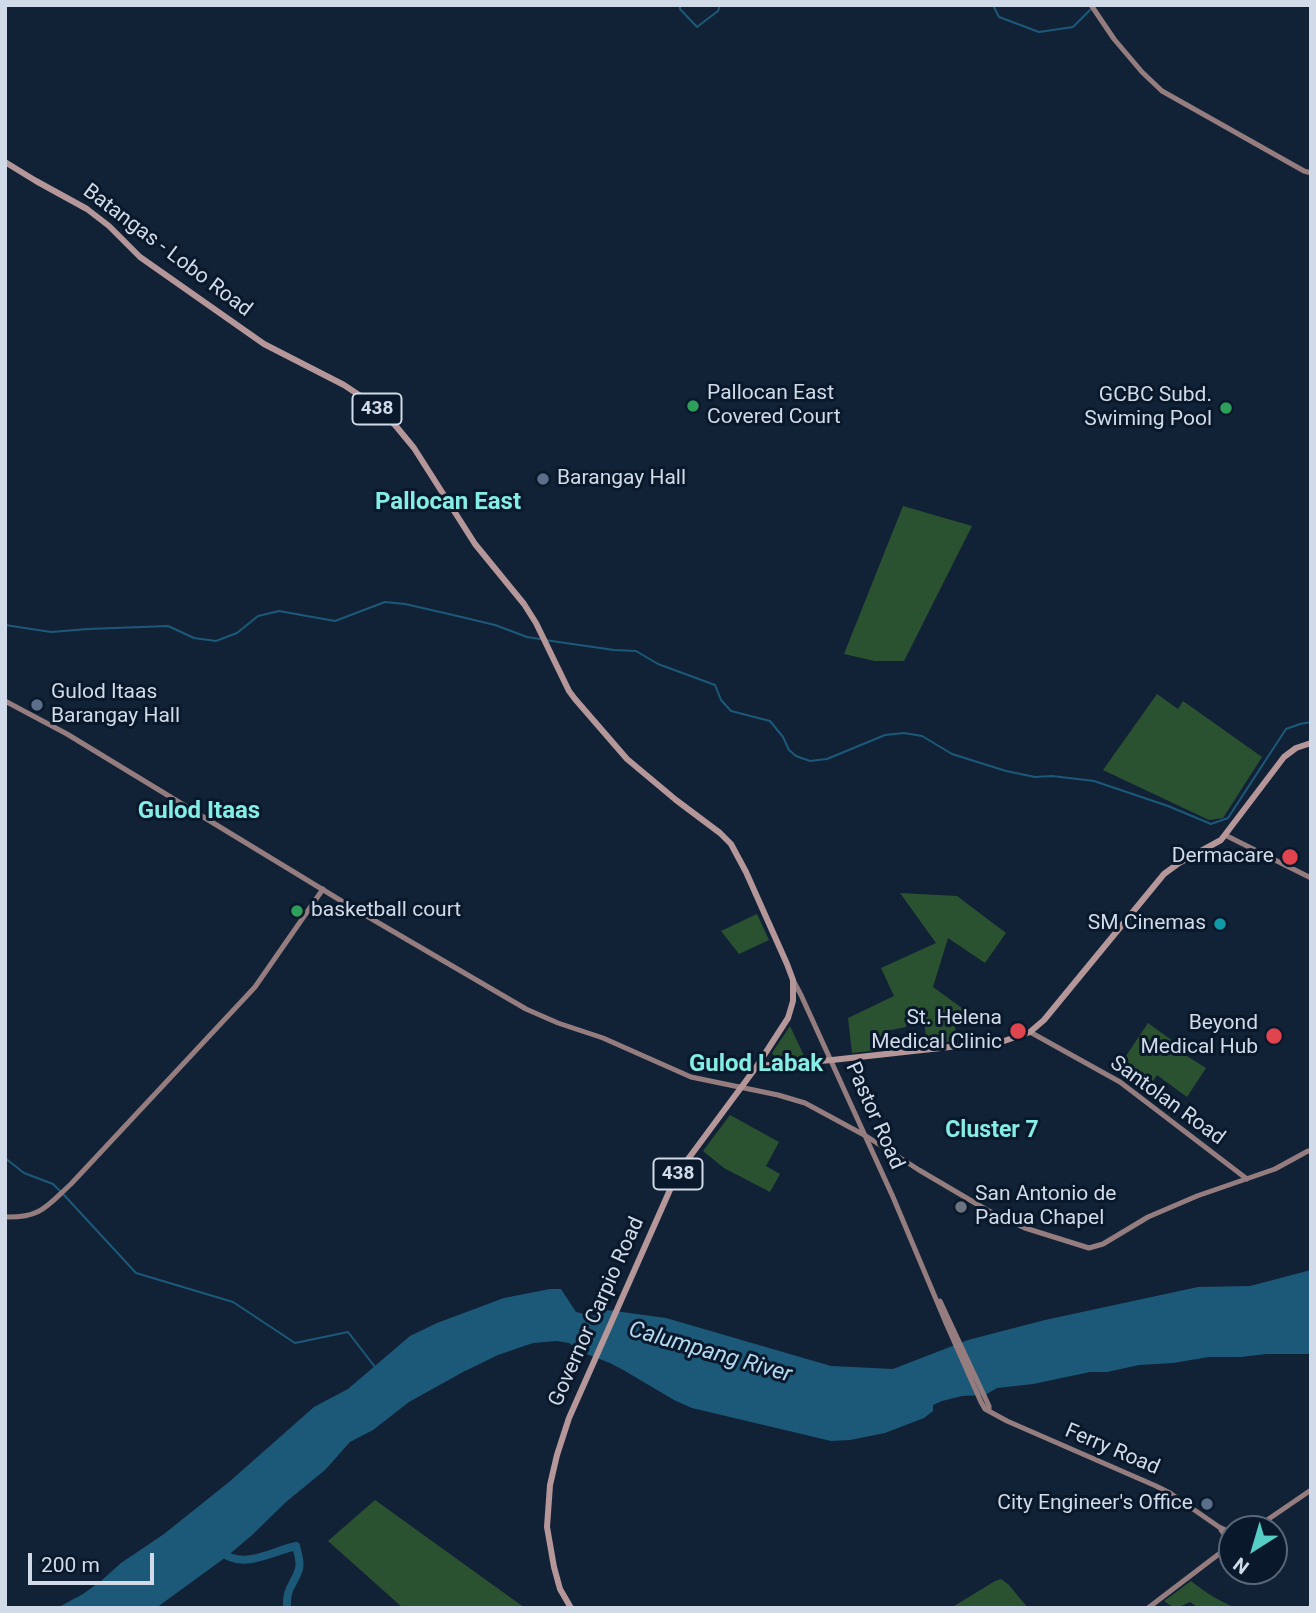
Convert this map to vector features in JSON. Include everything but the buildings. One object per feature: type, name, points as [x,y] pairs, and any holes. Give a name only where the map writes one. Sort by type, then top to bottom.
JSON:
[{"type":"main road","name":"Batangas - Lobo Road","points":[[5,162],[91,211],[140,257],[256,340],[344,385],[374,407],[402,433],[475,544],[524,604],[543,635],[569,691],[617,749],[640,771],[732,844],[793,979]]},
{"type":"main road","points":[[757,1066],[1004,1041],[1030,1032],[1049,1014],[1164,874],[1225,835],[1284,757],[1296,748],[1311,743]]},
{"type":"main road","name":"Governor Carpio Road","points":[[571,1608],[554,1567],[547,1527],[550,1485],[569,1418],[677,1174],[757,1066],[788,1018],[793,1001],[793,979]]},
{"type":"street","points":[[1091,5],[1114,39],[1162,92],[1311,173]]},
{"type":"street","points":[[5,701],[67,734],[526,1009],[603,1038],[691,1077],[804,1103],[866,1136],[986,1210],[1025,1228],[1089,1248],[1103,1244],[1148,1217],[1197,1196],[1275,1169],[1311,1151]]},
{"type":"street","points":[[1225,835],[1311,877]]},
{"type":"street","points":[[5,1217],[38,1213],[118,1135],[256,987],[323,889]]},
{"type":"street","name":"Pastor Road","points":[[793,979],[832,1060],[983,1401]]},
{"type":"street","name":"Santolan Road","points":[[1030,1032],[1120,1082],[1247,1179]]},
{"type":"street","name":"Ferry Road","points":[[983,1401],[985,1409],[1007,1421],[1163,1489],[1218,1526]]},
{"type":"street","points":[[1274,1515],[1311,1490]]},
{"type":"street","points":[[1148,1608],[1218,1555]]},
{"type":"green space","points":[[903,506],[972,526],[904,661],[875,661],[844,654]]},
{"type":"green space","points":[[1157,694],[1178,709],[1183,701],[1262,757],[1223,818],[1209,820],[1103,770]]},
{"type":"green space","points":[[900,893],[957,896],[1006,933],[985,963],[948,938],[933,987],[977,1019],[974,1023],[955,1023],[956,1041],[927,1044],[924,1021],[906,1023],[906,1027],[886,1031],[889,1049],[852,1053],[848,1018],[894,996],[881,968],[936,943]]},
{"type":"green space","points":[[757,914],[769,940],[739,954],[721,931]]},
{"type":"green space","points":[[1148,1023],[1177,1044],[1174,1048],[1206,1068],[1187,1097],[1157,1075],[1145,1092],[1116,1071]]},
{"type":"green space","points":[[790,1026],[805,1058],[777,1060],[772,1053]]},
{"type":"green space","points":[[730,1115],[779,1142],[766,1166],[780,1174],[770,1192],[724,1168],[703,1151]]},
{"type":"green space","points":[[375,1500],[525,1608],[403,1608],[328,1541]]},
{"type":"green space","points":[[1001,1579],[1028,1608],[951,1608],[995,1581]]},
{"type":"green space","points":[[1191,1581],[1236,1608],[1199,1608],[1190,1602],[1177,1607],[1164,1601]]},
{"type":"water","name":"Calumpang River","points":[[1311,1270],[1311,1354],[1209,1357],[1139,1365],[1107,1372],[1090,1372],[1033,1384],[997,1388],[985,1395],[962,1396],[942,1401],[933,1405],[933,1411],[924,1418],[885,1433],[850,1440],[831,1441],[692,1408],[569,1343],[533,1343],[498,1355],[463,1372],[409,1402],[373,1430],[350,1442],[325,1470],[251,1536],[156,1608],[57,1608],[83,1594],[121,1563],[164,1534],[229,1482],[314,1407],[348,1389],[410,1336],[504,1298],[561,1289],[576,1312],[588,1315],[599,1316],[607,1310],[666,1318],[831,1366],[893,1369],[968,1340],[1045,1320],[1198,1287],[1250,1286]]},
{"type":"waterway","points":[[680,5],[680,9],[697,27],[718,11],[720,5]]},
{"type":"waterway","points":[[993,5],[999,17],[1039,32],[1073,27],[1090,10]]},
{"type":"waterway","points":[[5,625],[51,632],[168,626],[194,638],[216,641],[237,633],[258,616],[279,611],[335,621],[385,602],[405,604],[495,625],[540,639]]},
{"type":"waterway","points":[[545,640],[636,651],[658,664],[715,685],[721,700],[731,711],[770,721],[783,737],[789,750],[810,761],[827,759],[885,735],[904,733],[922,736],[952,754],[1006,771],[1035,777],[1052,776],[1094,781],[1211,824],[1228,818],[1286,729],[1311,722]]},
{"type":"waterway","points":[[5,1158],[24,1173],[53,1184],[60,1191]]},
{"type":"waterway","points":[[64,1195],[136,1273],[233,1302],[295,1343],[348,1332],[375,1367]]},
{"type":"waterway","points":[[218,1550],[227,1556],[247,1560],[296,1546],[300,1566],[289,1590],[287,1608]]},
{"type":"place","name":"Pallocan East Covered Court","points":[[693,406]]},
{"type":"place","name":"GCBC Subd. Swiming Pool","points":[[1226,408]]},
{"type":"place","name":"Barangay Hall","points":[[543,479]]},
{"type":"place","name":"Gulod Itaas Barangay Hall","points":[[37,705]]},
{"type":"place","name":"Dermacare","points":[[1290,857]]},
{"type":"place","name":"basketball court","points":[[297,911]]},
{"type":"place","name":"SM Cinemas","points":[[1220,924]]},
{"type":"place","name":"St. Helena Medical Clinic","points":[[1018,1031]]},
{"type":"place","name":"Beyond Medical Hub","points":[[1274,1036]]},
{"type":"place","name":"San Antonio de Padua Chapel","points":[[961,1207]]},
{"type":"place","name":"City Engineer's Office","points":[[1207,1504]]},
{"type":"district","name":"Pallocan East","points":[[448,503]]},
{"type":"district","name":"Gulod Itaas","points":[[199,812]]},
{"type":"district","name":"Gulod Labak","points":[[756,1065]]},
{"type":"district","name":"Cluster 7","points":[[992,1131]]}]
